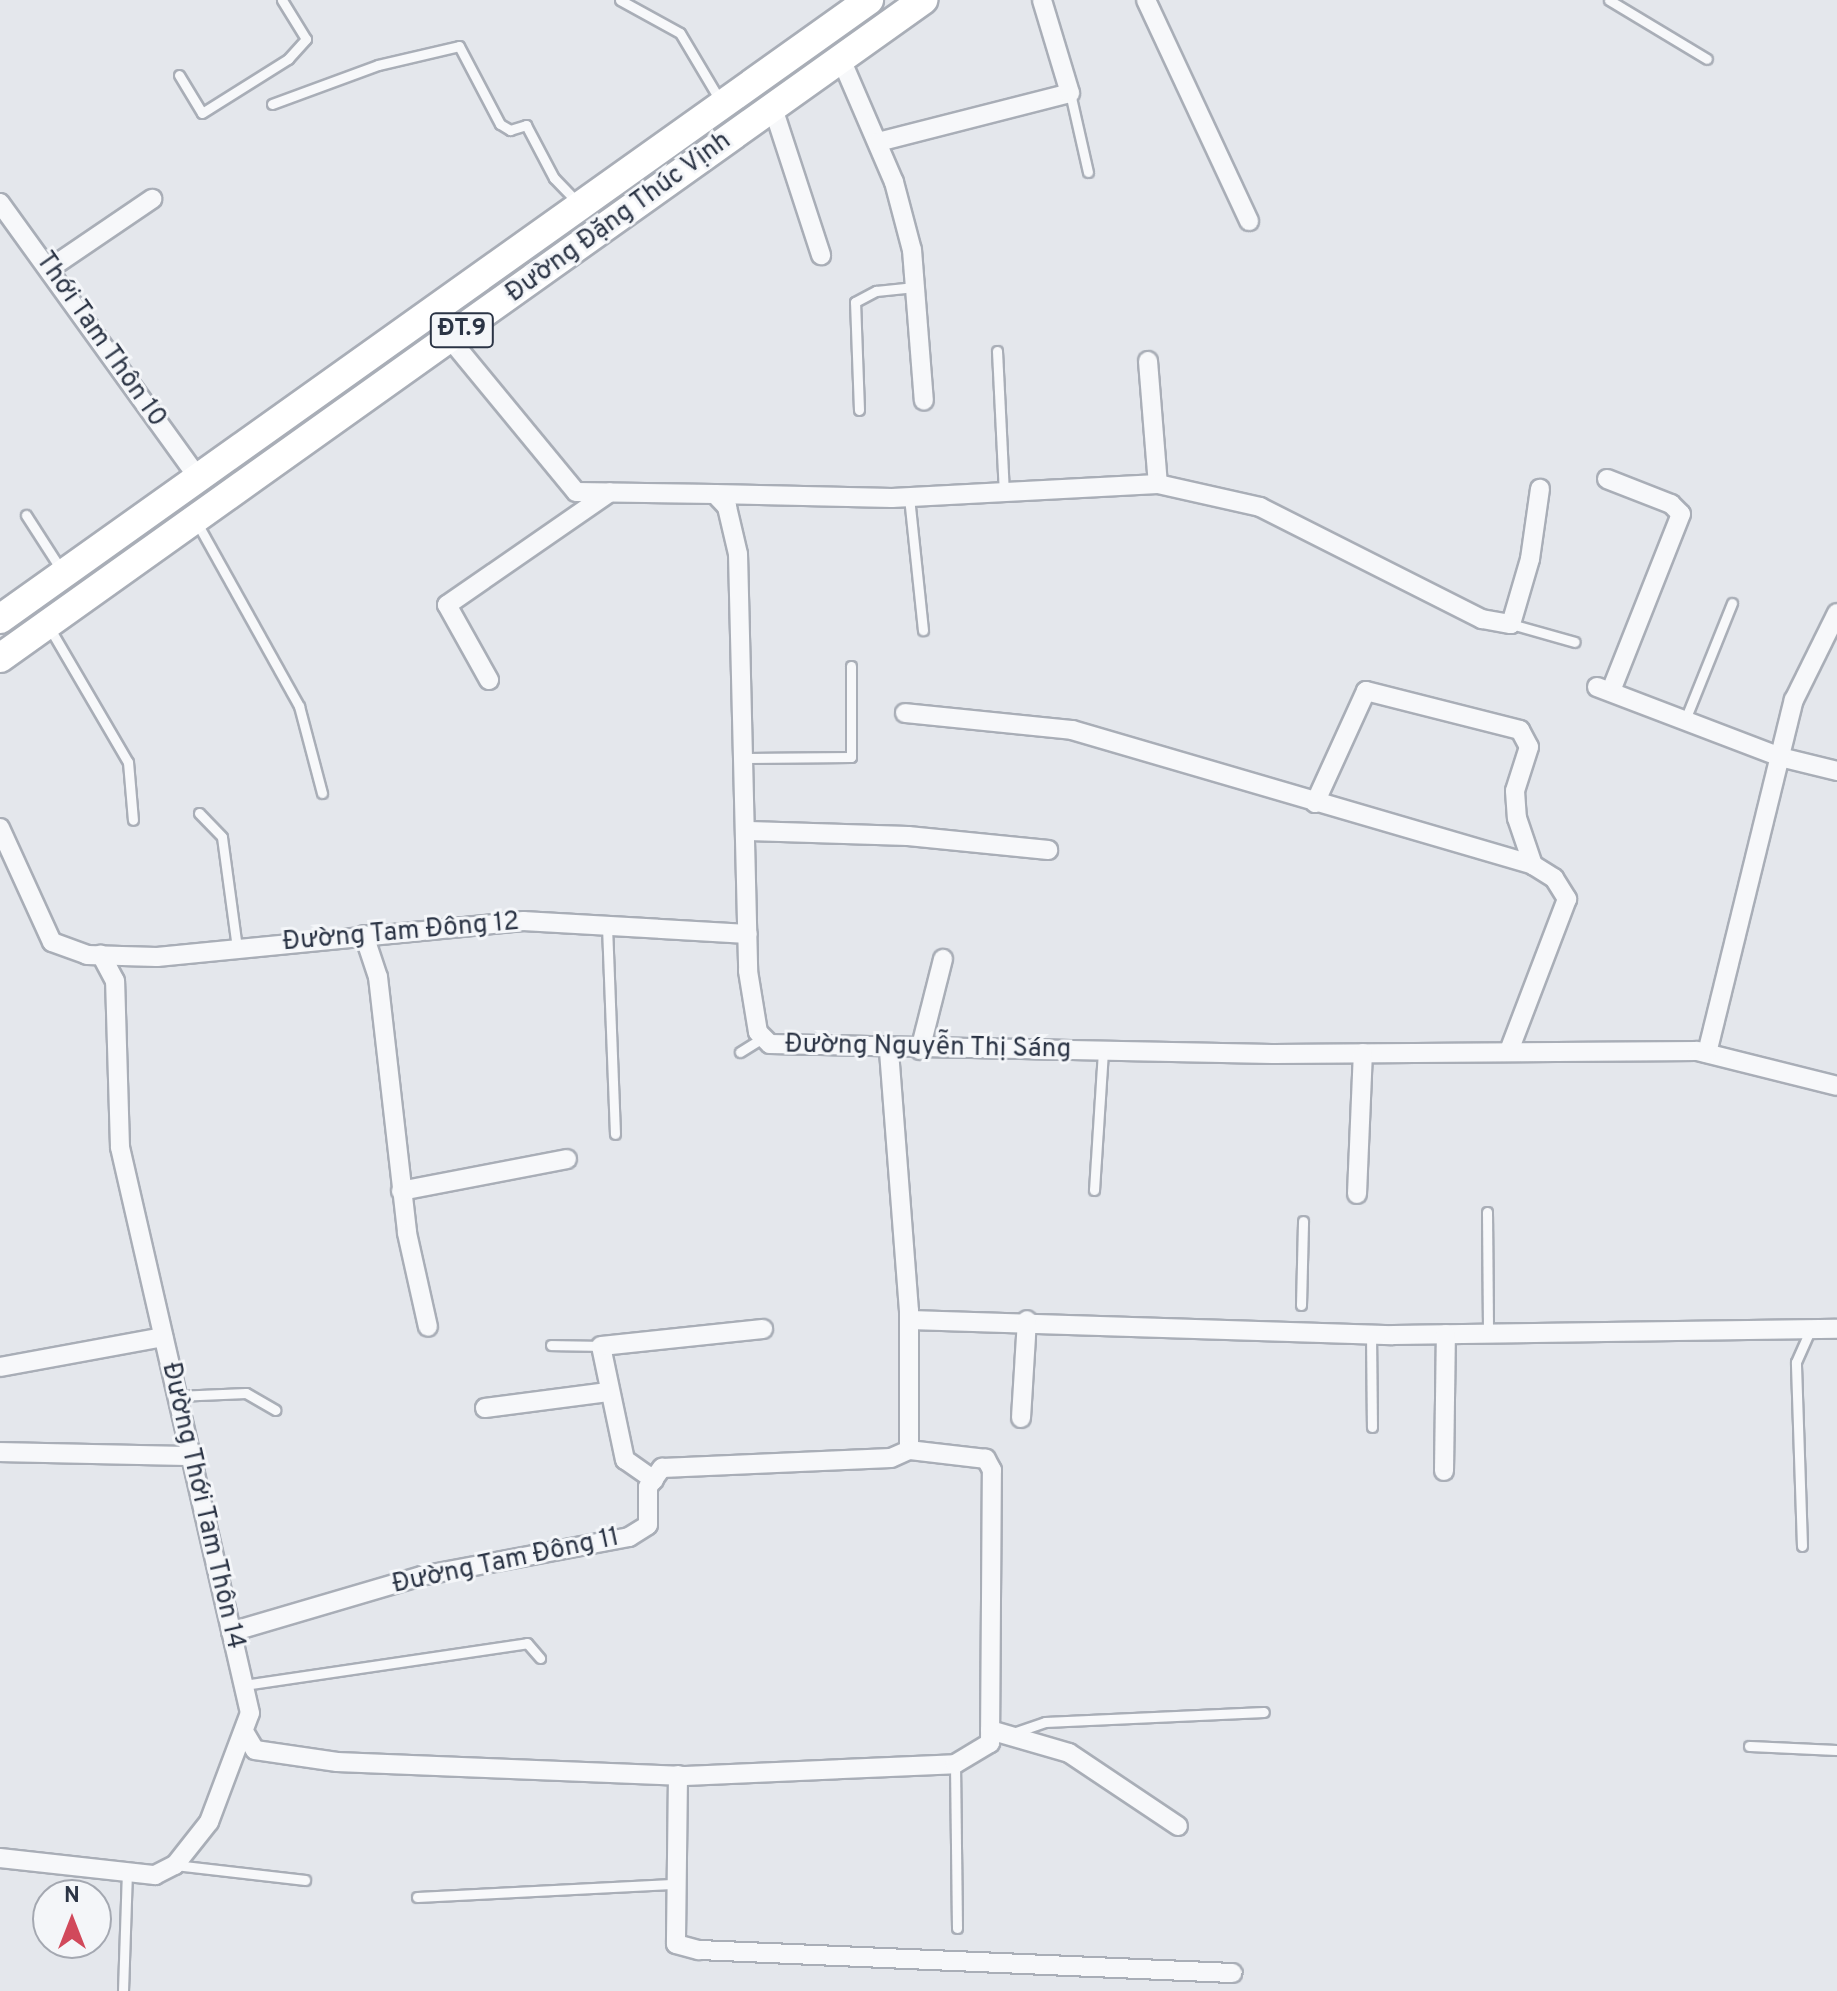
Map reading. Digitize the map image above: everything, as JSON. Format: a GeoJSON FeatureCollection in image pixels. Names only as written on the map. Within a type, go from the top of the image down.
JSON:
{"type":"FeatureCollection","features":[{"type":"Feature","properties":{"kind":"main road","name":"Đường Đặng Thúc Vịnh"},"geometry":{"type":"LineString","coordinates":[[0,619],[869,0]]}},
{"type":"Feature","properties":{"kind":"main road","name":"Đường Đặng Thúc Vịnh"},"geometry":{"type":"LineString","coordinates":[[0,658],[923,0]]}},
{"type":"Feature","properties":{"kind":"street"},"geometry":{"type":"LineString","coordinates":[[878,142],[1070,93],[1042,0]]}},
{"type":"Feature","properties":{"kind":"street"},"geometry":{"type":"LineString","coordinates":[[1146,0],[1249,221]]}},
{"type":"Feature","properties":{"kind":"street"},"geometry":{"type":"LineString","coordinates":[[841,59],[878,142],[912,250],[924,401]]}},
{"type":"Feature","properties":{"kind":"street"},"geometry":{"type":"LineString","coordinates":[[773,108],[821,255]]}},
{"type":"Feature","properties":{"kind":"street"},"geometry":{"type":"LineString","coordinates":[[49,269],[152,199]]}},
{"type":"Feature","properties":{"kind":"street","name":"Thới Tam Thôn 10"},"geometry":{"type":"LineString","coordinates":[[0,203],[198,478]]}},
{"type":"Feature","properties":{"kind":"street"},"geometry":{"type":"LineString","coordinates":[[450,339],[576,492],[909,497],[1158,484],[1260,507],[1482,619],[1511,624],[1530,559],[1540,489]]}},
{"type":"Feature","properties":{"kind":"street"},"geometry":{"type":"LineString","coordinates":[[1148,361],[1158,484]]}},
{"type":"Feature","properties":{"kind":"street"},"geometry":{"type":"LineString","coordinates":[[1607,479],[1671,504],[1681,514],[1604,689],[1780,757],[1837,771]]}},
{"type":"Feature","properties":{"kind":"street"},"geometry":{"type":"LineString","coordinates":[[489,680],[447,605],[610,492]]}},
{"type":"Feature","properties":{"kind":"street","name":"Đường Nguyễn Thị Sáng"},"geometry":{"type":"LineString","coordinates":[[715,494],[727,507],[738,554],[749,831],[748,971],[762,1038],[793,1048],[889,1050],[1707,1053],[1837,1086]]}},
{"type":"Feature","properties":{"kind":"street"},"geometry":{"type":"LineString","coordinates":[[1707,1053],[1794,700],[1837,613]]}},
{"type":"Feature","properties":{"kind":"street"},"geometry":{"type":"LineString","coordinates":[[1315,803],[1366,691],[1520,730],[1529,747],[1515,791],[1517,818],[1533,865]]}},
{"type":"Feature","properties":{"kind":"street"},"geometry":{"type":"LineString","coordinates":[[905,713],[1072,730],[1533,865],[1554,878],[1567,899],[1509,1051]]}},
{"type":"Feature","properties":{"kind":"street","name":"Đường Tam Đông 12"},"geometry":{"type":"LineString","coordinates":[[0,828],[52,942],[101,955],[237,948],[523,921],[748,934]]}},
{"type":"Feature","properties":{"kind":"street"},"geometry":{"type":"LineString","coordinates":[[749,831],[908,836],[1048,850]]}},
{"type":"Feature","properties":{"kind":"street"},"geometry":{"type":"LineString","coordinates":[[364,935],[378,977],[401,1191],[428,1327]]}},
{"type":"Feature","properties":{"kind":"street","name":"Đường Thới Tam Thôn 14"},"geometry":{"type":"LineString","coordinates":[[101,955],[115,981],[120,1147],[250,1713],[246,1735],[209,1822],[175,1865]]}},
{"type":"Feature","properties":{"kind":"street"},"geometry":{"type":"LineString","coordinates":[[920,1050],[943,959]]}},
{"type":"Feature","properties":{"kind":"street"},"geometry":{"type":"LineString","coordinates":[[889,1050],[910,1320],[909,1450]]}},
{"type":"Feature","properties":{"kind":"street"},"geometry":{"type":"LineString","coordinates":[[1357,1194],[1363,1053]]}},
{"type":"Feature","properties":{"kind":"street"},"geometry":{"type":"LineString","coordinates":[[401,1191],[567,1159]]}},
{"type":"Feature","properties":{"kind":"street"},"geometry":{"type":"LineString","coordinates":[[910,1320],[1027,1320],[1371,1334],[1837,1329]]}},
{"type":"Feature","properties":{"kind":"street"},"geometry":{"type":"LineString","coordinates":[[1021,1418],[1027,1320]]}},
{"type":"Feature","properties":{"kind":"street"},"geometry":{"type":"LineString","coordinates":[[246,1735],[255,1750],[337,1762],[678,1775],[955,1764],[990,1743],[998,1732],[992,1470],[986,1459],[909,1450],[891,1458],[662,1468],[654,1480],[625,1460],[608,1392],[601,1346],[763,1329]]}},
{"type":"Feature","properties":{"kind":"street"},"geometry":{"type":"LineString","coordinates":[[1444,1471],[1446,1334]]}},
{"type":"Feature","properties":{"kind":"street"},"geometry":{"type":"LineString","coordinates":[[0,1367],[163,1337]]}},
{"type":"Feature","properties":{"kind":"street"},"geometry":{"type":"LineString","coordinates":[[485,1408],[608,1392]]}},
{"type":"Feature","properties":{"kind":"street"},"geometry":{"type":"LineString","coordinates":[[0,1452],[189,1456]]}},
{"type":"Feature","properties":{"kind":"street","name":"Đường Tam Đông 11"},"geometry":{"type":"LineString","coordinates":[[231,1632],[421,1576],[629,1537],[648,1525],[654,1480]]}},
{"type":"Feature","properties":{"kind":"street"},"geometry":{"type":"LineString","coordinates":[[998,1732],[1093,1765],[1178,1826]]}},
{"type":"Feature","properties":{"kind":"street"},"geometry":{"type":"LineString","coordinates":[[678,1775],[676,1944],[699,1950],[1233,1973]]}},
{"type":"Feature","properties":{"kind":"street"},"geometry":{"type":"LineString","coordinates":[[0,1858],[155,1875],[175,1865]]}},
{"type":"Feature","properties":{"kind":"lane"},"geometry":{"type":"LineString","coordinates":[[179,75],[202,113],[288,59],[306,39],[282,0]]}},
{"type":"Feature","properties":{"kind":"lane"},"geometry":{"type":"LineString","coordinates":[[620,0],[680,33],[723,105]]}},
{"type":"Feature","properties":{"kind":"lane"},"geometry":{"type":"LineString","coordinates":[[1609,0],[1707,59]]}},
{"type":"Feature","properties":{"kind":"lane"},"geometry":{"type":"LineString","coordinates":[[272,104],[378,65],[459,46],[500,124],[510,130],[526,125],[554,178],[581,207]]}},
{"type":"Feature","properties":{"kind":"lane"},"geometry":{"type":"LineString","coordinates":[[1070,93],[1088,172]]}},
{"type":"Feature","properties":{"kind":"lane"},"geometry":{"type":"LineString","coordinates":[[859,410],[855,302],[876,291],[915,287]]}},
{"type":"Feature","properties":{"kind":"lane"},"geometry":{"type":"LineString","coordinates":[[997,351],[1004,493]]}},
{"type":"Feature","properties":{"kind":"lane"},"geometry":{"type":"LineString","coordinates":[[909,497],[923,630]]}},
{"type":"Feature","properties":{"kind":"lane"},"geometry":{"type":"LineString","coordinates":[[26,515],[63,574]]}},
{"type":"Feature","properties":{"kind":"lane"},"geometry":{"type":"LineString","coordinates":[[195,518],[299,706],[322,793]]}},
{"type":"Feature","properties":{"kind":"lane"},"geometry":{"type":"LineString","coordinates":[[1685,720],[1732,603]]}},
{"type":"Feature","properties":{"kind":"lane"},"geometry":{"type":"LineString","coordinates":[[48,624],[128,762],[133,820]]}},
{"type":"Feature","properties":{"kind":"lane"},"geometry":{"type":"LineString","coordinates":[[1511,624],[1575,642]]}},
{"type":"Feature","properties":{"kind":"lane"},"geometry":{"type":"LineString","coordinates":[[747,758],[851,757],[851,666]]}},
{"type":"Feature","properties":{"kind":"lane"},"geometry":{"type":"LineString","coordinates":[[199,813],[222,837],[237,948]]}},
{"type":"Feature","properties":{"kind":"lane"},"geometry":{"type":"LineString","coordinates":[[607,926],[615,1134]]}},
{"type":"Feature","properties":{"kind":"lane"},"geometry":{"type":"LineString","coordinates":[[740,1052],[762,1038]]}},
{"type":"Feature","properties":{"kind":"lane"},"geometry":{"type":"LineString","coordinates":[[1094,1190],[1103,1052]]}},
{"type":"Feature","properties":{"kind":"lane"},"geometry":{"type":"LineString","coordinates":[[1487,1212],[1488,1333]]}},
{"type":"Feature","properties":{"kind":"lane"},"geometry":{"type":"LineString","coordinates":[[1301,1305],[1303,1221]]}},
{"type":"Feature","properties":{"kind":"lane"},"geometry":{"type":"LineString","coordinates":[[1802,1546],[1796,1362],[1810,1330]]}},
{"type":"Feature","properties":{"kind":"lane"},"geometry":{"type":"LineString","coordinates":[[1371,1334],[1372,1427]]}},
{"type":"Feature","properties":{"kind":"lane"},"geometry":{"type":"LineString","coordinates":[[551,1345],[601,1346]]}},
{"type":"Feature","properties":{"kind":"lane"},"geometry":{"type":"LineString","coordinates":[[176,1396],[246,1393],[275,1410]]}},
{"type":"Feature","properties":{"kind":"lane"},"geometry":{"type":"LineString","coordinates":[[244,1685],[527,1643],[540,1658]]}},
{"type":"Feature","properties":{"kind":"lane"},"geometry":{"type":"LineString","coordinates":[[998,1732],[1045,1722],[1264,1712]]}},
{"type":"Feature","properties":{"kind":"lane"},"geometry":{"type":"LineString","coordinates":[[1749,1746],[1837,1750]]}},
{"type":"Feature","properties":{"kind":"lane"},"geometry":{"type":"LineString","coordinates":[[955,1764],[957,1928]]}},
{"type":"Feature","properties":{"kind":"lane"},"geometry":{"type":"LineString","coordinates":[[175,1865],[305,1880]]}},
{"type":"Feature","properties":{"kind":"lane"},"geometry":{"type":"LineString","coordinates":[[123,1991],[127,1873]]}},
{"type":"Feature","properties":{"kind":"lane"},"geometry":{"type":"LineString","coordinates":[[417,1897],[677,1884]]}}]}
